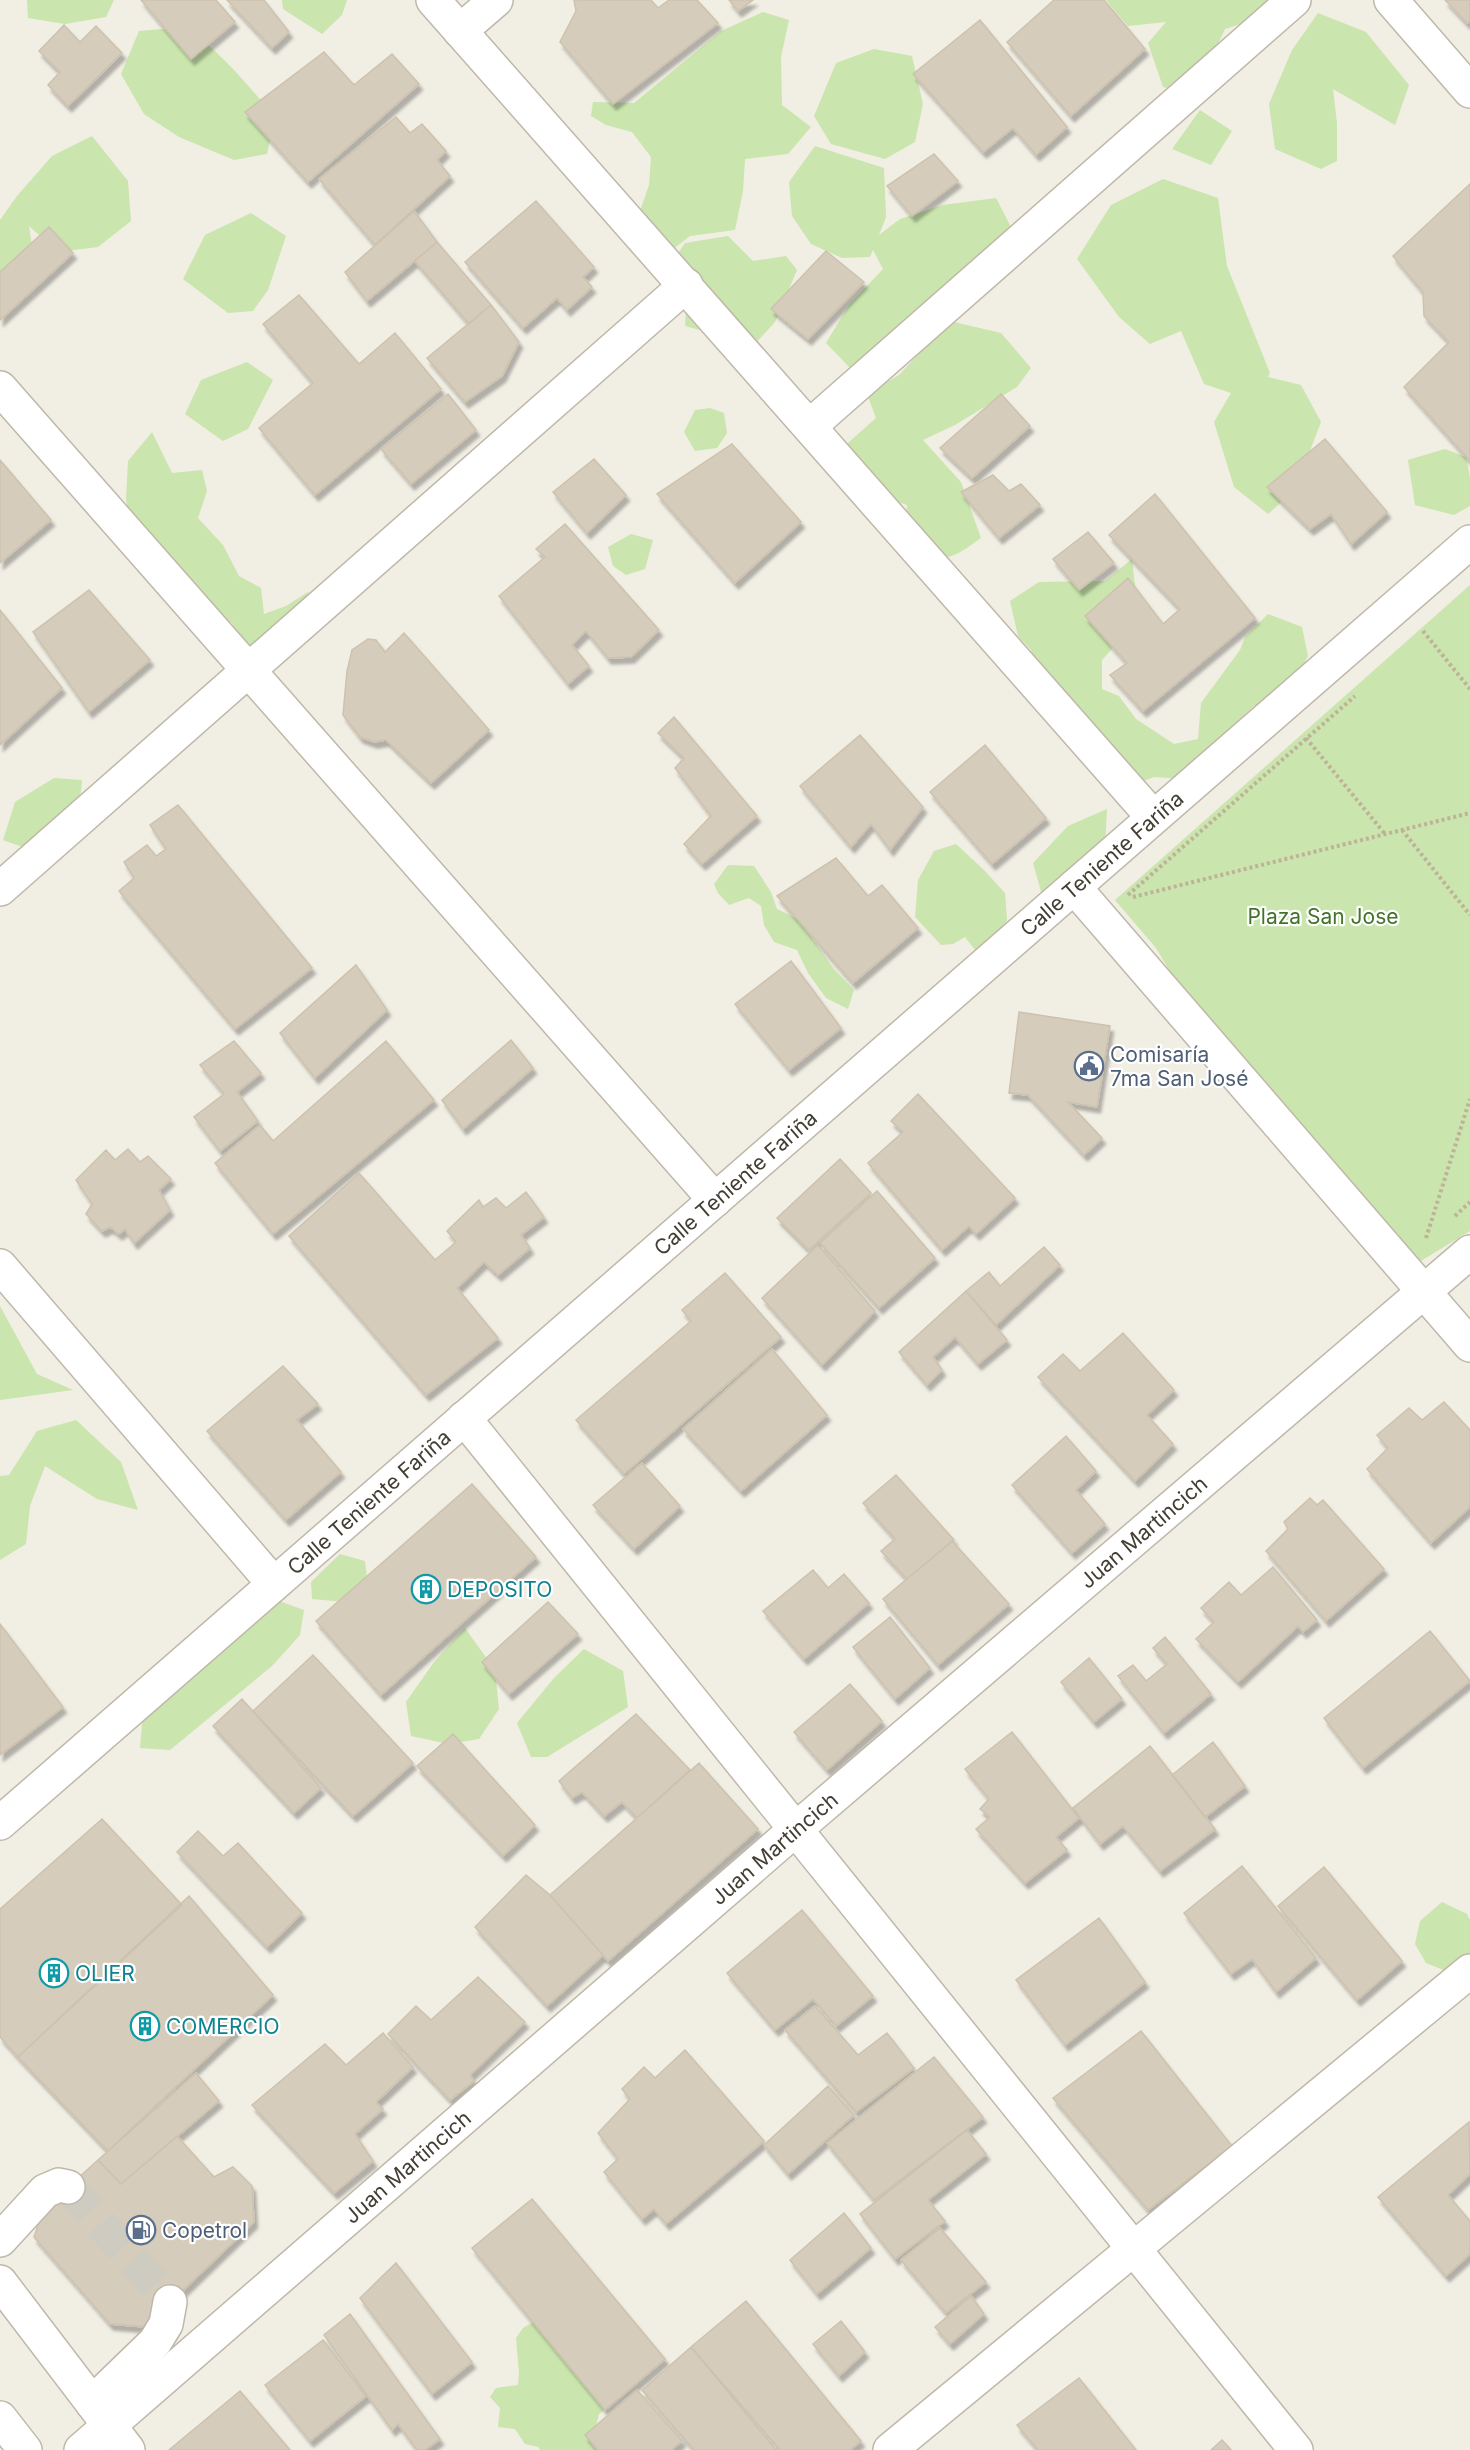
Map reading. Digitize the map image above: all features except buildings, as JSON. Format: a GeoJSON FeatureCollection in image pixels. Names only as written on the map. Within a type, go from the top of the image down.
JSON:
{"type":"FeatureCollection","features":[{"type":"Feature","properties":{"kind":"street"},"geometry":{"type":"LineString","coordinates":[[433,0],[1153,817]]}},
{"type":"Feature","properties":{"kind":"street"},"geometry":{"type":"LineString","coordinates":[[460,31],[496,0]]}},
{"type":"Feature","properties":{"kind":"street"},"geometry":{"type":"LineString","coordinates":[[810,426],[1294,0]]}},
{"type":"Feature","properties":{"kind":"street"},"geometry":{"type":"LineString","coordinates":[[1390,0],[1470,91]]}},
{"type":"Feature","properties":{"kind":"street"},"geometry":{"type":"LineString","coordinates":[[0,889],[686,285]]}},
{"type":"Feature","properties":{"kind":"street"},"geometry":{"type":"LineString","coordinates":[[0,388],[715,1200]]}},
{"type":"Feature","properties":{"kind":"street","name":"Calle Teniente Fariña"},"geometry":{"type":"LineString","coordinates":[[0,1823],[1470,542]]}},
{"type":"Feature","properties":{"kind":"street"},"geometry":{"type":"LineString","coordinates":[[1074,887],[1470,1345]]}},
{"type":"Feature","properties":{"kind":"street","name":"Juan Martincich"},"geometry":{"type":"LineString","coordinates":[[81,2450],[796,1829],[1470,1252]]}},
{"type":"Feature","properties":{"kind":"street"},"geometry":{"type":"LineString","coordinates":[[0,1266],[274,1584]]}},
{"type":"Feature","properties":{"kind":"street"},"geometry":{"type":"LineString","coordinates":[[464,1418],[1296,2450]]}},
{"type":"Feature","properties":{"kind":"street"},"geometry":{"type":"LineString","coordinates":[[890,2450],[1470,1971]]}},
{"type":"Feature","properties":{"kind":"street"},"geometry":{"type":"LineString","coordinates":[[0,2240],[45,2191],[59,2185],[68,2187]]}},
{"type":"Feature","properties":{"kind":"street"},"geometry":{"type":"LineString","coordinates":[[0,2282],[109,2426],[166,2324],[170,2302]]}},
{"type":"Feature","properties":{"kind":"street"},"geometry":{"type":"LineString","coordinates":[[0,2418],[25,2450]]}},
{"type":"Feature","properties":{"kind":"path"},"geometry":{"type":"LineString","coordinates":[[1400,602],[1470,689]]}},
{"type":"Feature","properties":{"kind":"path"},"geometry":{"type":"LineString","coordinates":[[1417,642],[1434,626]]}},
{"type":"Feature","properties":{"kind":"path"},"geometry":{"type":"LineString","coordinates":[[1357,694],[1122,900],[1470,813]]}},
{"type":"Feature","properties":{"kind":"path"},"geometry":{"type":"LineString","coordinates":[[1282,705],[1306,739],[1385,834]]}},
{"type":"Feature","properties":{"kind":"path"},"geometry":{"type":"LineString","coordinates":[[1402,830],[1470,915]]}},
{"type":"Feature","properties":{"kind":"path"},"geometry":{"type":"LineString","coordinates":[[1424,1292],[1425,1242],[1470,1099]]}},
{"type":"Feature","properties":{"kind":"green space"},"geometry":{"type":"Polygon","coordinates":[[[27,0],[114,0],[106,17],[65,24],[28,18],[27,0]]]}},
{"type":"Feature","properties":{"kind":"green space"},"geometry":{"type":"Polygon","coordinates":[[[282,0],[347,0],[342,15],[322,34],[283,9],[282,0]]]}},
{"type":"Feature","properties":{"kind":"green space"},"geometry":{"type":"Polygon","coordinates":[[[1106,0],[1279,0],[1253,20],[1225,29],[1214,52],[1176,90],[1163,87],[1148,43],[1166,22],[1128,26],[1106,0]]]}},
{"type":"Feature","properties":{"kind":"green space"},"geometry":{"type":"Polygon","coordinates":[[[763,12],[789,20],[781,57],[782,105],[811,127],[788,154],[745,159],[743,191],[735,230],[690,236],[672,250],[639,214],[649,185],[651,157],[632,132],[606,125],[591,116],[593,102],[634,103],[721,31],[763,12]]]}},
{"type":"Feature","properties":{"kind":"green space"},"geometry":{"type":"Polygon","coordinates":[[[1318,13],[1366,32],[1409,85],[1395,125],[1333,89],[1337,123],[1337,161],[1321,169],[1275,149],[1269,104],[1292,50],[1318,13]]]}},
{"type":"Feature","properties":{"kind":"green space"},"geometry":{"type":"Polygon","coordinates":[[[186,27],[234,70],[275,118],[267,154],[234,160],[179,137],[144,114],[121,74],[139,31],[186,27]]]}},
{"type":"Feature","properties":{"kind":"green space"},"geometry":{"type":"Polygon","coordinates":[[[874,49],[912,56],[923,104],[915,142],[885,159],[831,144],[814,116],[836,63],[874,49]]]}},
{"type":"Feature","properties":{"kind":"green space"},"geometry":{"type":"Polygon","coordinates":[[[1200,110],[1232,131],[1211,165],[1172,149],[1200,110]]]}},
{"type":"Feature","properties":{"kind":"green space"},"geometry":{"type":"Polygon","coordinates":[[[92,136],[128,181],[131,221],[98,247],[58,252],[29,226],[35,267],[0,296],[0,220],[17,196],[52,156],[92,136]]]}},
{"type":"Feature","properties":{"kind":"green space"},"geometry":{"type":"Polygon","coordinates":[[[815,146],[884,168],[886,217],[879,235],[900,219],[943,205],[996,198],[1012,229],[853,371],[826,343],[849,305],[883,269],[873,250],[870,257],[842,258],[811,244],[792,216],[789,182],[815,146]]]}},
{"type":"Feature","properties":{"kind":"green space"},"geometry":{"type":"Polygon","coordinates":[[[1163,179],[1218,198],[1227,266],[1270,373],[1268,377],[1301,385],[1321,422],[1295,490],[1268,514],[1234,487],[1214,422],[1231,393],[1204,384],[1181,331],[1150,344],[1119,317],[1077,259],[1111,205],[1163,179]]]}},
{"type":"Feature","properties":{"kind":"green space"},"geometry":{"type":"Polygon","coordinates":[[[251,213],[286,236],[268,290],[253,311],[228,313],[183,279],[205,235],[251,213]]]}},
{"type":"Feature","properties":{"kind":"green space"},"geometry":{"type":"Polygon","coordinates":[[[728,236],[753,261],[786,256],[797,270],[775,322],[754,345],[685,326],[687,293],[673,261],[685,243],[728,236]]]}},
{"type":"Feature","properties":{"kind":"green space"},"geometry":{"type":"Polygon","coordinates":[[[954,322],[1001,333],[1031,368],[1017,387],[955,425],[923,440],[961,482],[981,538],[958,553],[943,557],[905,537],[907,505],[863,490],[840,450],[876,418],[867,394],[899,375],[926,346],[954,322]]]}},
{"type":"Feature","properties":{"kind":"green space"},"geometry":{"type":"Polygon","coordinates":[[[247,362],[273,380],[248,429],[223,441],[185,414],[201,380],[247,362]]]}},
{"type":"Feature","properties":{"kind":"green space"},"geometry":{"type":"Polygon","coordinates":[[[710,408],[724,413],[727,433],[717,448],[695,451],[684,432],[695,410],[710,408]]]}},
{"type":"Feature","properties":{"kind":"green space"},"geometry":{"type":"Polygon","coordinates":[[[152,432],[172,473],[202,470],[207,491],[198,518],[223,545],[239,576],[261,588],[264,614],[286,606],[308,592],[319,620],[245,649],[232,623],[215,615],[131,545],[126,498],[128,461],[152,432]]]}},
{"type":"Feature","properties":{"kind":"green space"},"geometry":{"type":"Polygon","coordinates":[[[1445,449],[1466,457],[1470,477],[1470,506],[1454,515],[1415,505],[1408,460],[1445,449]]]}},
{"type":"Feature","properties":{"kind":"green space"},"geometry":{"type":"Polygon","coordinates":[[[631,534],[653,540],[645,569],[626,575],[613,566],[608,547],[631,534]]]}},
{"type":"Feature","properties":{"kind":"green space"},"geometry":{"type":"Polygon","coordinates":[[[1132,559],[1135,586],[1097,616],[1121,639],[1102,660],[1102,689],[1119,696],[1136,719],[1174,744],[1198,739],[1201,703],[1240,650],[1245,637],[1268,614],[1302,627],[1308,656],[1289,692],[1254,706],[1219,738],[1210,758],[1184,779],[1154,777],[1125,788],[1038,682],[1031,650],[1018,636],[1010,601],[1039,582],[1105,581],[1132,559]]]}},
{"type":"Feature","properties":{"kind":"green space","name":"Plaza San Jose"},"geometry":{"type":"Polygon","coordinates":[[[1470,585],[1470,1231],[1416,1264],[1186,998],[1156,948],[1115,900],[1470,585]]]}},
{"type":"Feature","properties":{"kind":"green space"},"geometry":{"type":"Polygon","coordinates":[[[54,778],[82,780],[77,830],[56,859],[3,840],[15,802],[54,778]]]}},
{"type":"Feature","properties":{"kind":"green space"},"geometry":{"type":"Polygon","coordinates":[[[1107,809],[1105,847],[1097,889],[1071,909],[1042,895],[1033,863],[1068,826],[1107,809]]]}},
{"type":"Feature","properties":{"kind":"green space"},"geometry":{"type":"Polygon","coordinates":[[[956,844],[1005,893],[1007,920],[996,949],[975,950],[965,937],[953,944],[941,945],[915,917],[918,880],[934,851],[956,844]]]}},
{"type":"Feature","properties":{"kind":"green space"},"geometry":{"type":"Polygon","coordinates":[[[728,865],[754,866],[771,892],[777,909],[798,919],[834,969],[854,990],[848,1009],[826,998],[808,973],[797,950],[774,942],[764,925],[761,906],[749,898],[729,905],[718,893],[714,884],[728,865]]]}},
{"type":"Feature","properties":{"kind":"green space"},"geometry":{"type":"Polygon","coordinates":[[[0,1306],[37,1374],[73,1390],[0,1400],[0,1306]]]}},
{"type":"Feature","properties":{"kind":"green space"},"geometry":{"type":"Polygon","coordinates":[[[76,1420],[121,1462],[138,1510],[97,1499],[45,1466],[30,1506],[26,1544],[0,1560],[0,1476],[9,1475],[37,1431],[76,1420]]]}},
{"type":"Feature","properties":{"kind":"green space"},"geometry":{"type":"Polygon","coordinates":[[[340,1554],[365,1561],[368,1585],[346,1602],[312,1599],[311,1582],[340,1554]]]}},
{"type":"Feature","properties":{"kind":"green space"},"geometry":{"type":"Polygon","coordinates":[[[279,1601],[304,1610],[300,1635],[272,1666],[170,1750],[140,1748],[143,1711],[210,1662],[279,1601]]]}},
{"type":"Feature","properties":{"kind":"green space"},"geometry":{"type":"Polygon","coordinates":[[[465,1628],[495,1670],[499,1709],[479,1739],[448,1744],[411,1736],[406,1702],[434,1662],[465,1628]]]}},
{"type":"Feature","properties":{"kind":"green space"},"geometry":{"type":"Polygon","coordinates":[[[584,1649],[623,1671],[628,1707],[547,1757],[531,1757],[517,1723],[554,1678],[584,1649]]]}},
{"type":"Feature","properties":{"kind":"green space"},"geometry":{"type":"Polygon","coordinates":[[[1442,1902],[1467,1914],[1470,1920],[1470,1958],[1451,1973],[1426,1963],[1415,1944],[1420,1921],[1442,1902]]]}},
{"type":"Feature","properties":{"kind":"green space"},"geometry":{"type":"Polygon","coordinates":[[[542,2317],[597,2375],[617,2401],[599,2414],[594,2434],[605,2450],[540,2450],[538,2447],[525,2444],[515,2429],[498,2427],[500,2408],[490,2397],[496,2388],[518,2385],[516,2338],[523,2328],[542,2317]]]}},
{"type":"Feature","properties":{"kind":"tunnel"},"geometry":{"type":"LineString","coordinates":[[68,2187],[170,2302]]}},
{"type":"Feature","properties":{"kind":"place","name":"Comisaría 7ma San José"},"geometry":{"type":"Point","coordinates":[1089,1066]}},
{"type":"Feature","properties":{"kind":"place","name":"DEPOSITO"},"geometry":{"type":"Point","coordinates":[426,1589]}},
{"type":"Feature","properties":{"kind":"place","name":"OLIER"},"geometry":{"type":"Point","coordinates":[54,1973]}},
{"type":"Feature","properties":{"kind":"place","name":"COMERCIO"},"geometry":{"type":"Point","coordinates":[145,2026]}},
{"type":"Feature","properties":{"kind":"place","name":"Copetrol"},"geometry":{"type":"Point","coordinates":[141,2230]}}]}
